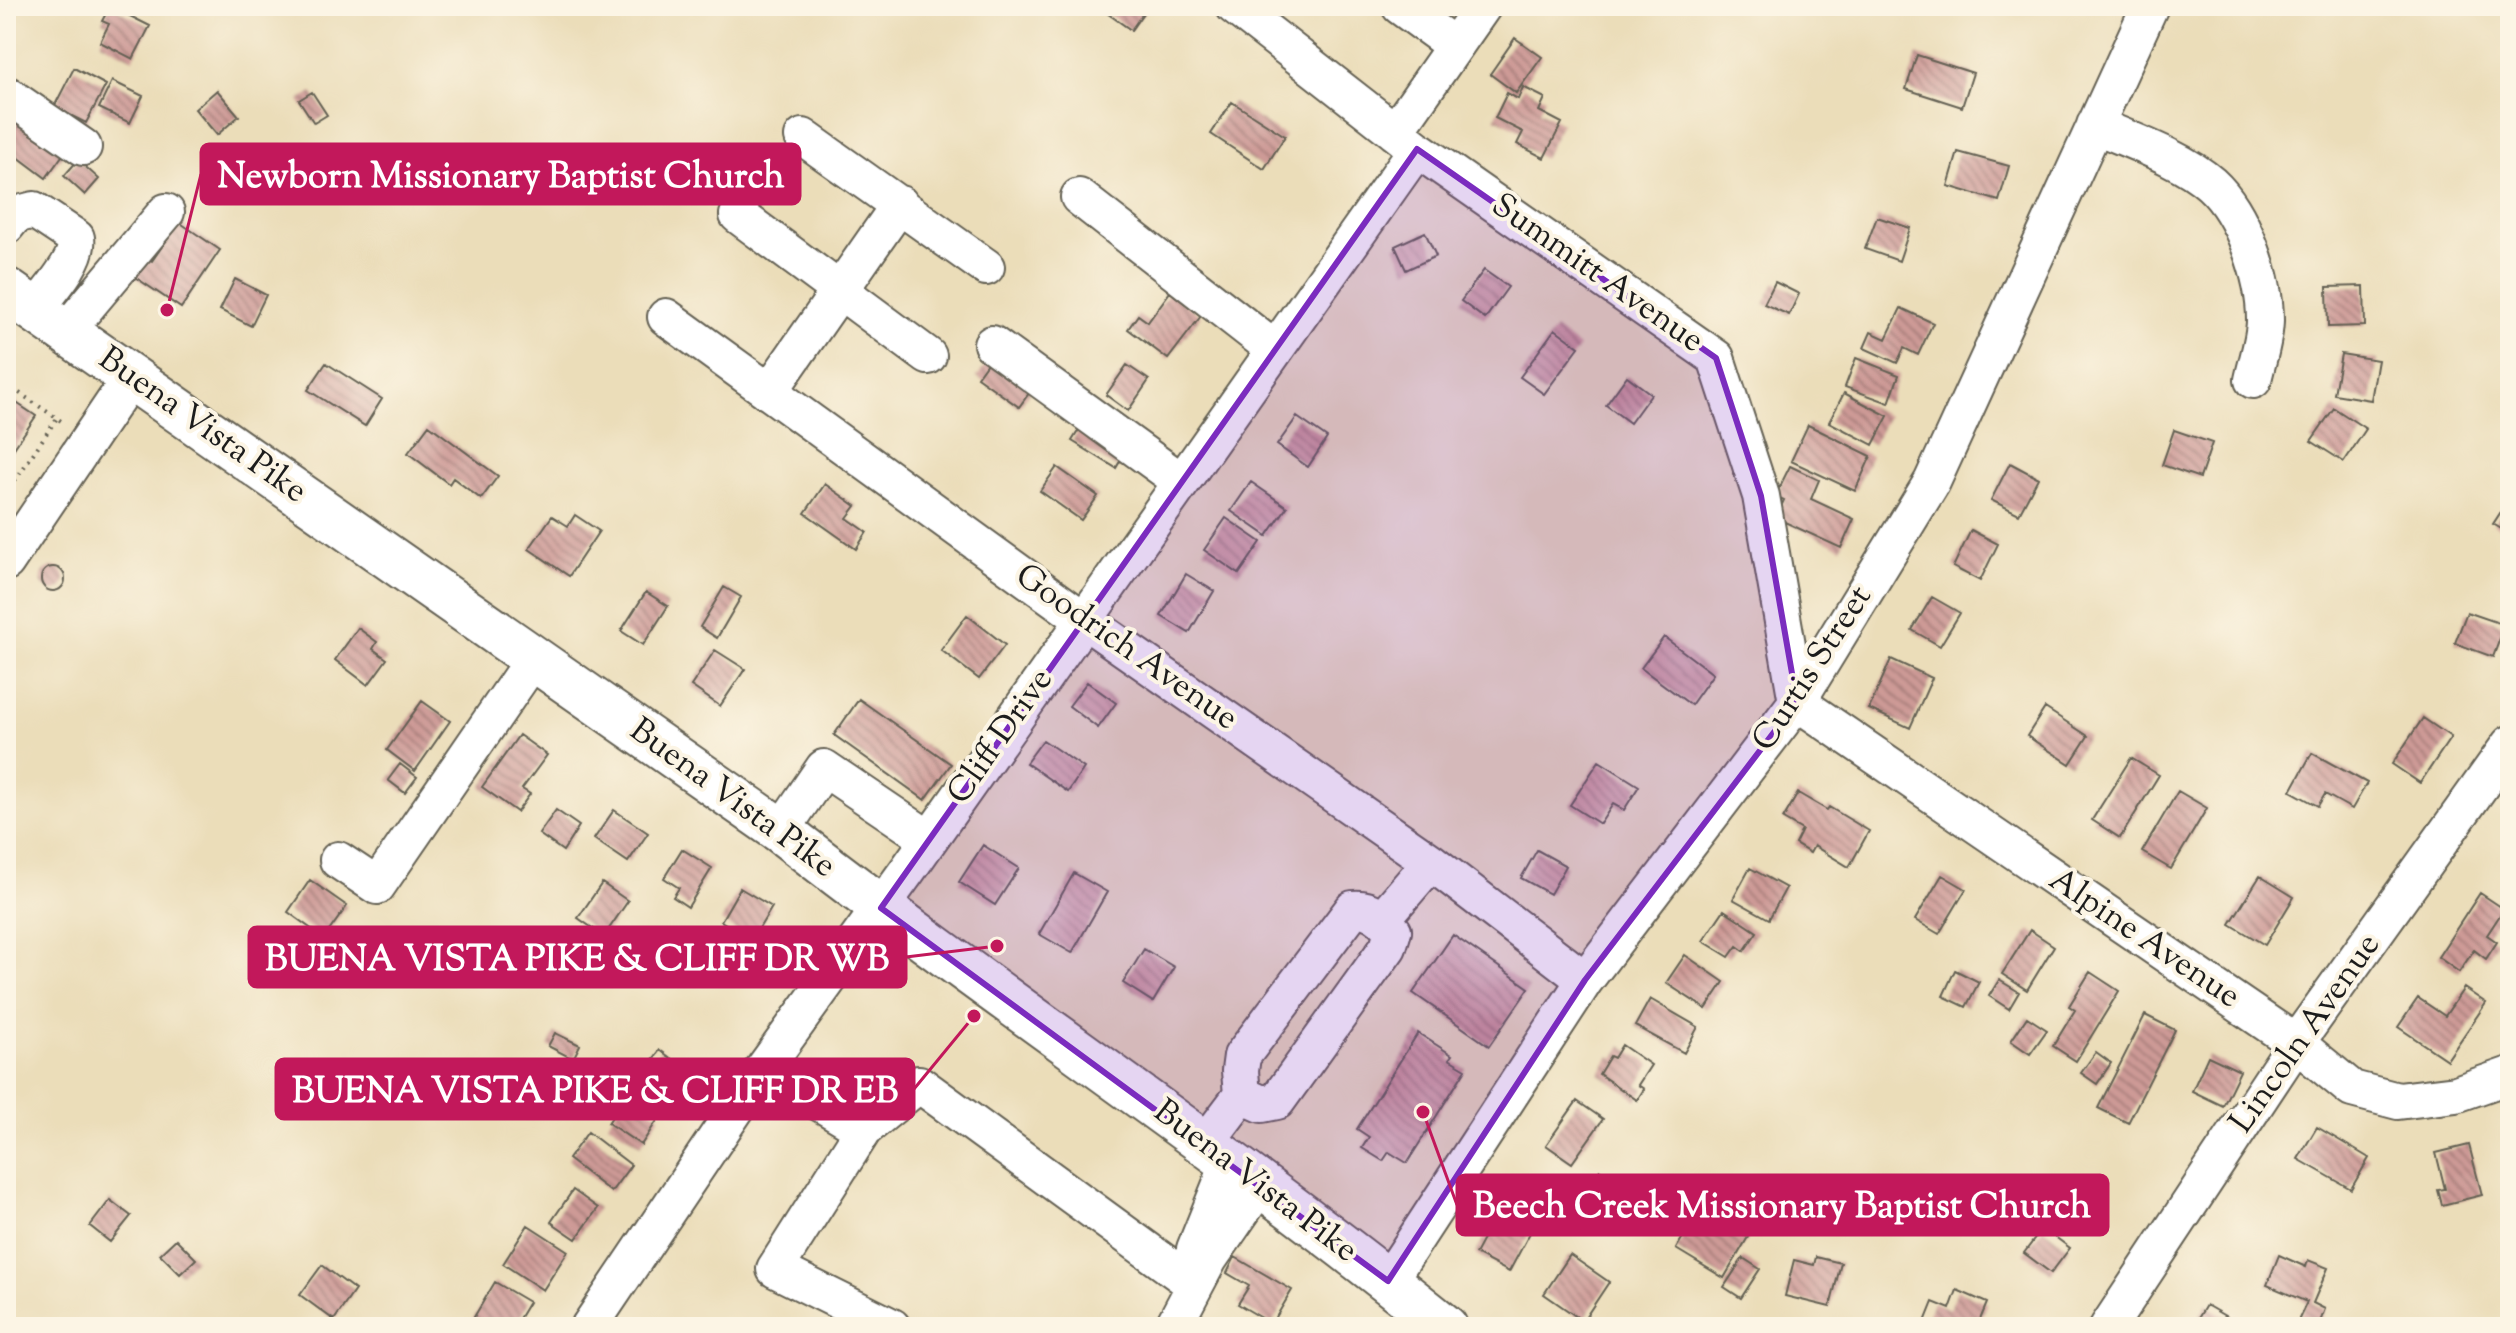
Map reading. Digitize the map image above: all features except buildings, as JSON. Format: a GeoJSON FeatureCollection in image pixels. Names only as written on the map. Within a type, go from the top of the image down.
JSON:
{"type":"FeatureCollection","features":[{"type":"Feature","properties":{"kind":"main road","name":"Buena Vista Pike"},"geometry":{"type":"LineString","coordinates":[[26,308],[131,377],[781,831],[1388,1281],[1445,1327]]}},
{"type":"Feature","properties":{"kind":"street","name":"Summitt Avenue"},"geometry":{"type":"LineString","coordinates":[[1234,6],[1406,141],[1716,358],[1761,496],[1797,702]]}},
{"type":"Feature","properties":{"kind":"street"},"geometry":{"type":"LineString","coordinates":[[1400,6],[1455,46]]}},
{"type":"Feature","properties":{"kind":"street","name":"Cliff Drive"},"geometry":{"type":"LineString","coordinates":[[589,1327],[764,1069],[881,908],[1274,349],[1406,141],[1455,46],[1483,6]]}},
{"type":"Feature","properties":{"kind":"street","name":"Curtis Street"},"geometry":{"type":"LineString","coordinates":[[1388,1281],[1585,980],[1797,702],[1932,482],[2150,6]]}},
{"type":"Feature","properties":{"kind":"street"},"geometry":{"type":"LineString","coordinates":[[6,94],[83,147]]}},
{"type":"Feature","properties":{"kind":"street"},"geometry":{"type":"LineString","coordinates":[[2095,125],[2171,158],[2212,185],[2243,227],[2259,273],[2265,321],[2253,380]]}},
{"type":"Feature","properties":{"kind":"street"},"geometry":{"type":"LineString","coordinates":[[803,137],[986,267]]}},
{"type":"Feature","properties":{"kind":"street"},"geometry":{"type":"LineString","coordinates":[[1079,197],[1274,349]]}},
{"type":"Feature","properties":{"kind":"street"},"geometry":{"type":"LineString","coordinates":[[769,392],[900,204]]}},
{"type":"Feature","properties":{"kind":"street"},"geometry":{"type":"LineString","coordinates":[[6,226],[15,215],[34,210],[76,238],[78,248],[73,258],[26,308]]}},
{"type":"Feature","properties":{"kind":"street"},"geometry":{"type":"LineString","coordinates":[[26,308],[166,212]]}},
{"type":"Feature","properties":{"kind":"street"},"geometry":{"type":"LineString","coordinates":[[738,215],[928,356]]}},
{"type":"Feature","properties":{"kind":"street","name":"Goodrich Avenue"},"geometry":{"type":"LineString","coordinates":[[666,317],[1084,620],[1431,862],[1585,980]]}},
{"type":"Feature","properties":{"kind":"street"},"geometry":{"type":"LineString","coordinates":[[992,344],[1182,482]]}},
{"type":"Feature","properties":{"kind":"street"},"geometry":{"type":"LineString","coordinates":[[6,562],[131,377]]}},
{"type":"Feature","properties":{"kind":"street"},"geometry":{"type":"LineString","coordinates":[[338,860],[377,886],[534,658]]}},
{"type":"Feature","properties":{"kind":"street","name":"Alpine Avenue"},"geometry":{"type":"LineString","coordinates":[[1797,702],[2296,1043],[2352,1089],[2398,1101],[2456,1094],[2510,1075]]}},
{"type":"Feature","properties":{"kind":"street","name":"Lincoln Avenue"},"geometry":{"type":"LineString","coordinates":[[2108,1327],[2296,1043],[2510,744]]}},
{"type":"Feature","properties":{"kind":"street"},"geometry":{"type":"LineString","coordinates":[[781,831],[824,768],[929,839]]}},
{"type":"Feature","properties":{"kind":"street"},"geometry":{"type":"LineString","coordinates":[[1382,919],[1431,862]]}},
{"type":"Feature","properties":{"kind":"street"},"geometry":{"type":"LineString","coordinates":[[1173,1327],[1198,1281],[1195,1249],[1231,1164],[1242,1095],[1242,1056],[1353,909],[1364,908],[1382,919],[1393,931],[1388,947],[1277,1101],[1262,1104],[1242,1095]]}},
{"type":"Feature","properties":{"kind":"street"},"geometry":{"type":"LineString","coordinates":[[764,1069],[864,1129]]}},
{"type":"Feature","properties":{"kind":"street"},"geometry":{"type":"LineString","coordinates":[[892,1327],[775,1269],[864,1129],[919,1084],[1198,1281]]}},
{"type":"Feature","properties":{"kind":"path"},"geometry":{"type":"LineString","coordinates":[[6,384],[89,440]]}},
{"type":"Feature","properties":{"kind":"path"},"geometry":{"type":"LineString","coordinates":[[6,494],[57,418]]}},
{"type":"Feature","properties":{"kind":"highlighted area"},"geometry":{"type":"Polygon","coordinates":[[[1417,149],[1716,358],[1761,496],[1797,702],[1585,980],[1388,1281],[881,908],[1417,149]]]}},
{"type":"Feature","properties":{"kind":"place","name":"Newborn Missionary Baptist Church"},"geometry":{"type":"Point","coordinates":[167,310]}},
{"type":"Feature","properties":{"kind":"place","name":"BUENA VISTA PIKE & CLIFF DR WB"},"geometry":{"type":"Point","coordinates":[997,946]}},
{"type":"Feature","properties":{"kind":"place","name":"BUENA VISTA PIKE & CLIFF DR EB"},"geometry":{"type":"Point","coordinates":[974,1016]}},
{"type":"Feature","properties":{"kind":"place","name":"Beech Creek Missionary Baptist Church"},"geometry":{"type":"Point","coordinates":[1423,1112]}}]}
